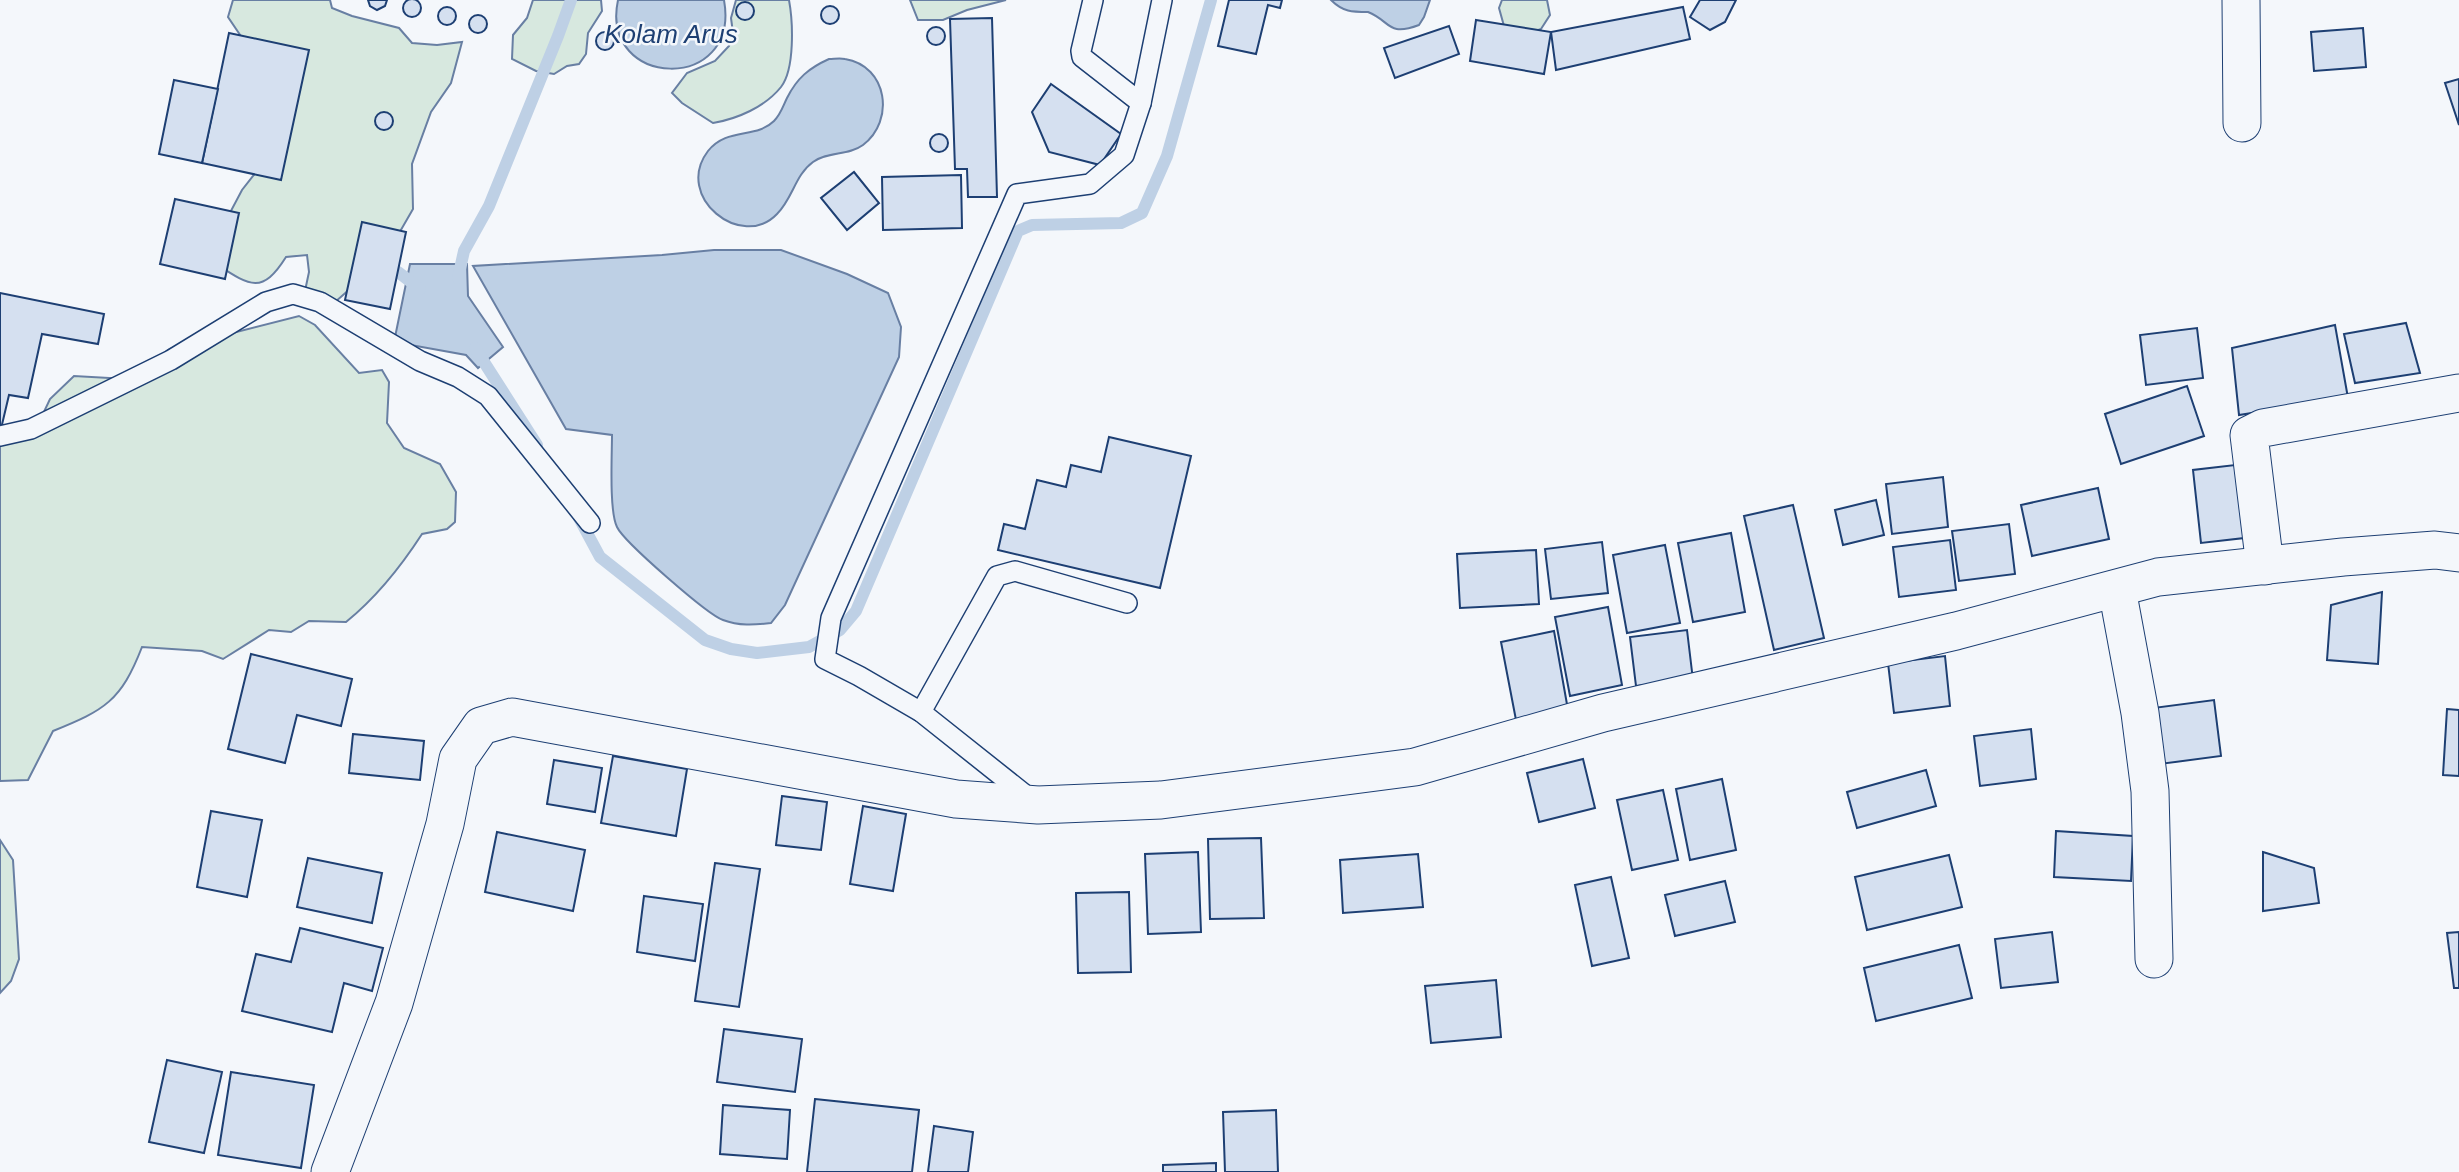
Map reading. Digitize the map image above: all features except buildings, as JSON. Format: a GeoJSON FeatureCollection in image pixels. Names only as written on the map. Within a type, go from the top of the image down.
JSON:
{"type":"FeatureCollection","features":[{"type":"Feature","properties":{"kind":"street"},"geometry":{"type":"LineString","coordinates":[[2241,0],[2242,123]]}},
{"type":"Feature","properties":{"kind":"street"},"geometry":{"type":"LineString","coordinates":[[2265,566],[2249,435],[2263,428],[2459,393]]}},
{"type":"Feature","properties":{"kind":"street"},"geometry":{"type":"LineString","coordinates":[[330,1172],[394,1003],[445,824],[458,758],[481,726],[512,717],[956,799],[1038,805],[1161,800],[1415,767],[1603,713],[1956,631],[2158,577],[2435,550],[2459,553]]}},
{"type":"Feature","properties":{"kind":"street"},"geometry":{"type":"LineString","coordinates":[[2117,589],[2140,713],[2150,791],[2154,958]]}},
{"type":"Feature","properties":{"kind":"lane"},"geometry":{"type":"LineString","coordinates":[[1093,0],[1081,51],[1082,57],[1141,103]]}},
{"type":"Feature","properties":{"kind":"lane"},"geometry":{"type":"LineString","coordinates":[[1038,805],[922,712],[825,659],[831,618],[1017,194],[1090,184],[1124,155],[1141,103],[1162,0]]}},
{"type":"Feature","properties":{"kind":"lane"},"geometry":{"type":"LineString","coordinates":[[0,436],[31,429],[171,360],[266,302],[293,294],[320,302],[488,396],[590,523]]}},
{"type":"Feature","properties":{"kind":"lane"},"geometry":{"type":"LineString","coordinates":[[922,712],[997,576],[1015,571],[1127,603]]}},
{"type":"Feature","properties":{"kind":"shaded area"},"geometry":{"type":"Polygon","coordinates":[[[233,0],[330,0],[332,8],[399,28],[412,43],[437,45],[462,42],[451,83],[431,112],[412,164],[413,209],[394,242],[367,274],[326,310],[305,291],[309,272],[307,255],[286,257],[270,277],[255,283],[238,278],[216,264],[224,224],[242,190],[264,162],[251,51],[228,17],[233,0]]]}},
{"type":"Feature","properties":{"kind":"shaded area"},"geometry":{"type":"Polygon","coordinates":[[[533,0],[601,0],[602,11],[588,33],[586,54],[579,64],[567,66],[554,74],[536,71],[512,59],[513,35],[527,18],[533,0]]]}},
{"type":"Feature","properties":{"kind":"shaded area"},"geometry":{"type":"Polygon","coordinates":[[[736,0],[789,0],[792,32],[789,69],[781,87],[759,106],[732,119],[713,123],[682,103],[672,93],[687,73],[715,61],[729,46],[733,33],[731,18],[736,0]]]}},
{"type":"Feature","properties":{"kind":"shaded area"},"geometry":{"type":"Polygon","coordinates":[[[910,0],[1006,0],[967,10],[943,20],[918,20],[910,0]]]}},
{"type":"Feature","properties":{"kind":"shaded area"},"geometry":{"type":"Polygon","coordinates":[[[1502,0],[1547,0],[1550,15],[1541,29],[1525,35],[1504,26],[1499,8],[1502,0]]]}},
{"type":"Feature","properties":{"kind":"shaded area"},"geometry":{"type":"Polygon","coordinates":[[[299,316],[315,325],[359,373],[382,370],[389,382],[387,423],[404,448],[440,464],[456,492],[455,522],[447,529],[422,534],[387,581],[346,622],[309,621],[291,632],[269,630],[223,659],[202,651],[142,647],[127,680],[109,701],[86,717],[53,731],[28,780],[0,781],[0,440],[33,435],[50,399],[74,376],[127,379],[170,349],[299,316]]]}},
{"type":"Feature","properties":{"kind":"shaded area"},"geometry":{"type":"Polygon","coordinates":[[[0,840],[13,860],[19,959],[11,981],[0,993],[0,840]]]}},
{"type":"Feature","properties":{"kind":"water","name":"Kolam Arus"},"geometry":{"type":"Polygon","coordinates":[[[618,0],[724,0],[724,31],[712,52],[693,65],[670,69],[648,64],[629,51],[618,29],[618,0]]]}},
{"type":"Feature","properties":{"kind":"water"},"geometry":{"type":"Polygon","coordinates":[[[1331,0],[1430,0],[1419,25],[1395,29],[1368,12],[1344,9],[1331,0]]]}},
{"type":"Feature","properties":{"kind":"water"},"geometry":{"type":"Polygon","coordinates":[[[829,59],[845,59],[859,64],[870,72],[878,83],[883,109],[873,135],[857,148],[813,162],[802,173],[782,208],[763,224],[747,226],[716,214],[705,201],[699,185],[699,168],[708,151],[724,139],[759,130],[774,121],[799,79],[829,59]]]}},
{"type":"Feature","properties":{"kind":"water"},"geometry":{"type":"Polygon","coordinates":[[[714,250],[781,250],[847,274],[888,293],[901,327],[899,357],[785,605],[771,623],[741,624],[714,615],[667,577],[623,535],[614,519],[611,482],[612,435],[566,429],[473,266],[714,250]]]}},
{"type":"Feature","properties":{"kind":"water"},"geometry":{"type":"Polygon","coordinates":[[[410,264],[467,264],[468,296],[503,347],[478,368],[466,355],[394,342],[410,264]]]}},
{"type":"Feature","properties":{"kind":"waterway"},"geometry":{"type":"LineString","coordinates":[[458,278],[464,251],[489,206],[571,0]]}},
{"type":"Feature","properties":{"kind":"waterway"},"geometry":{"type":"LineString","coordinates":[[579,518],[600,557],[705,640],[731,649],[757,653],[809,647],[840,630],[856,611],[1018,231],[1032,225],[1121,223],[1142,213],[1167,156],[1211,0]]}},
{"type":"Feature","properties":{"kind":"waterway"},"geometry":{"type":"LineString","coordinates":[[398,272],[420,289]]}},
{"type":"Feature","properties":{"kind":"waterway"},"geometry":{"type":"LineString","coordinates":[[475,348],[537,445]]}}]}
